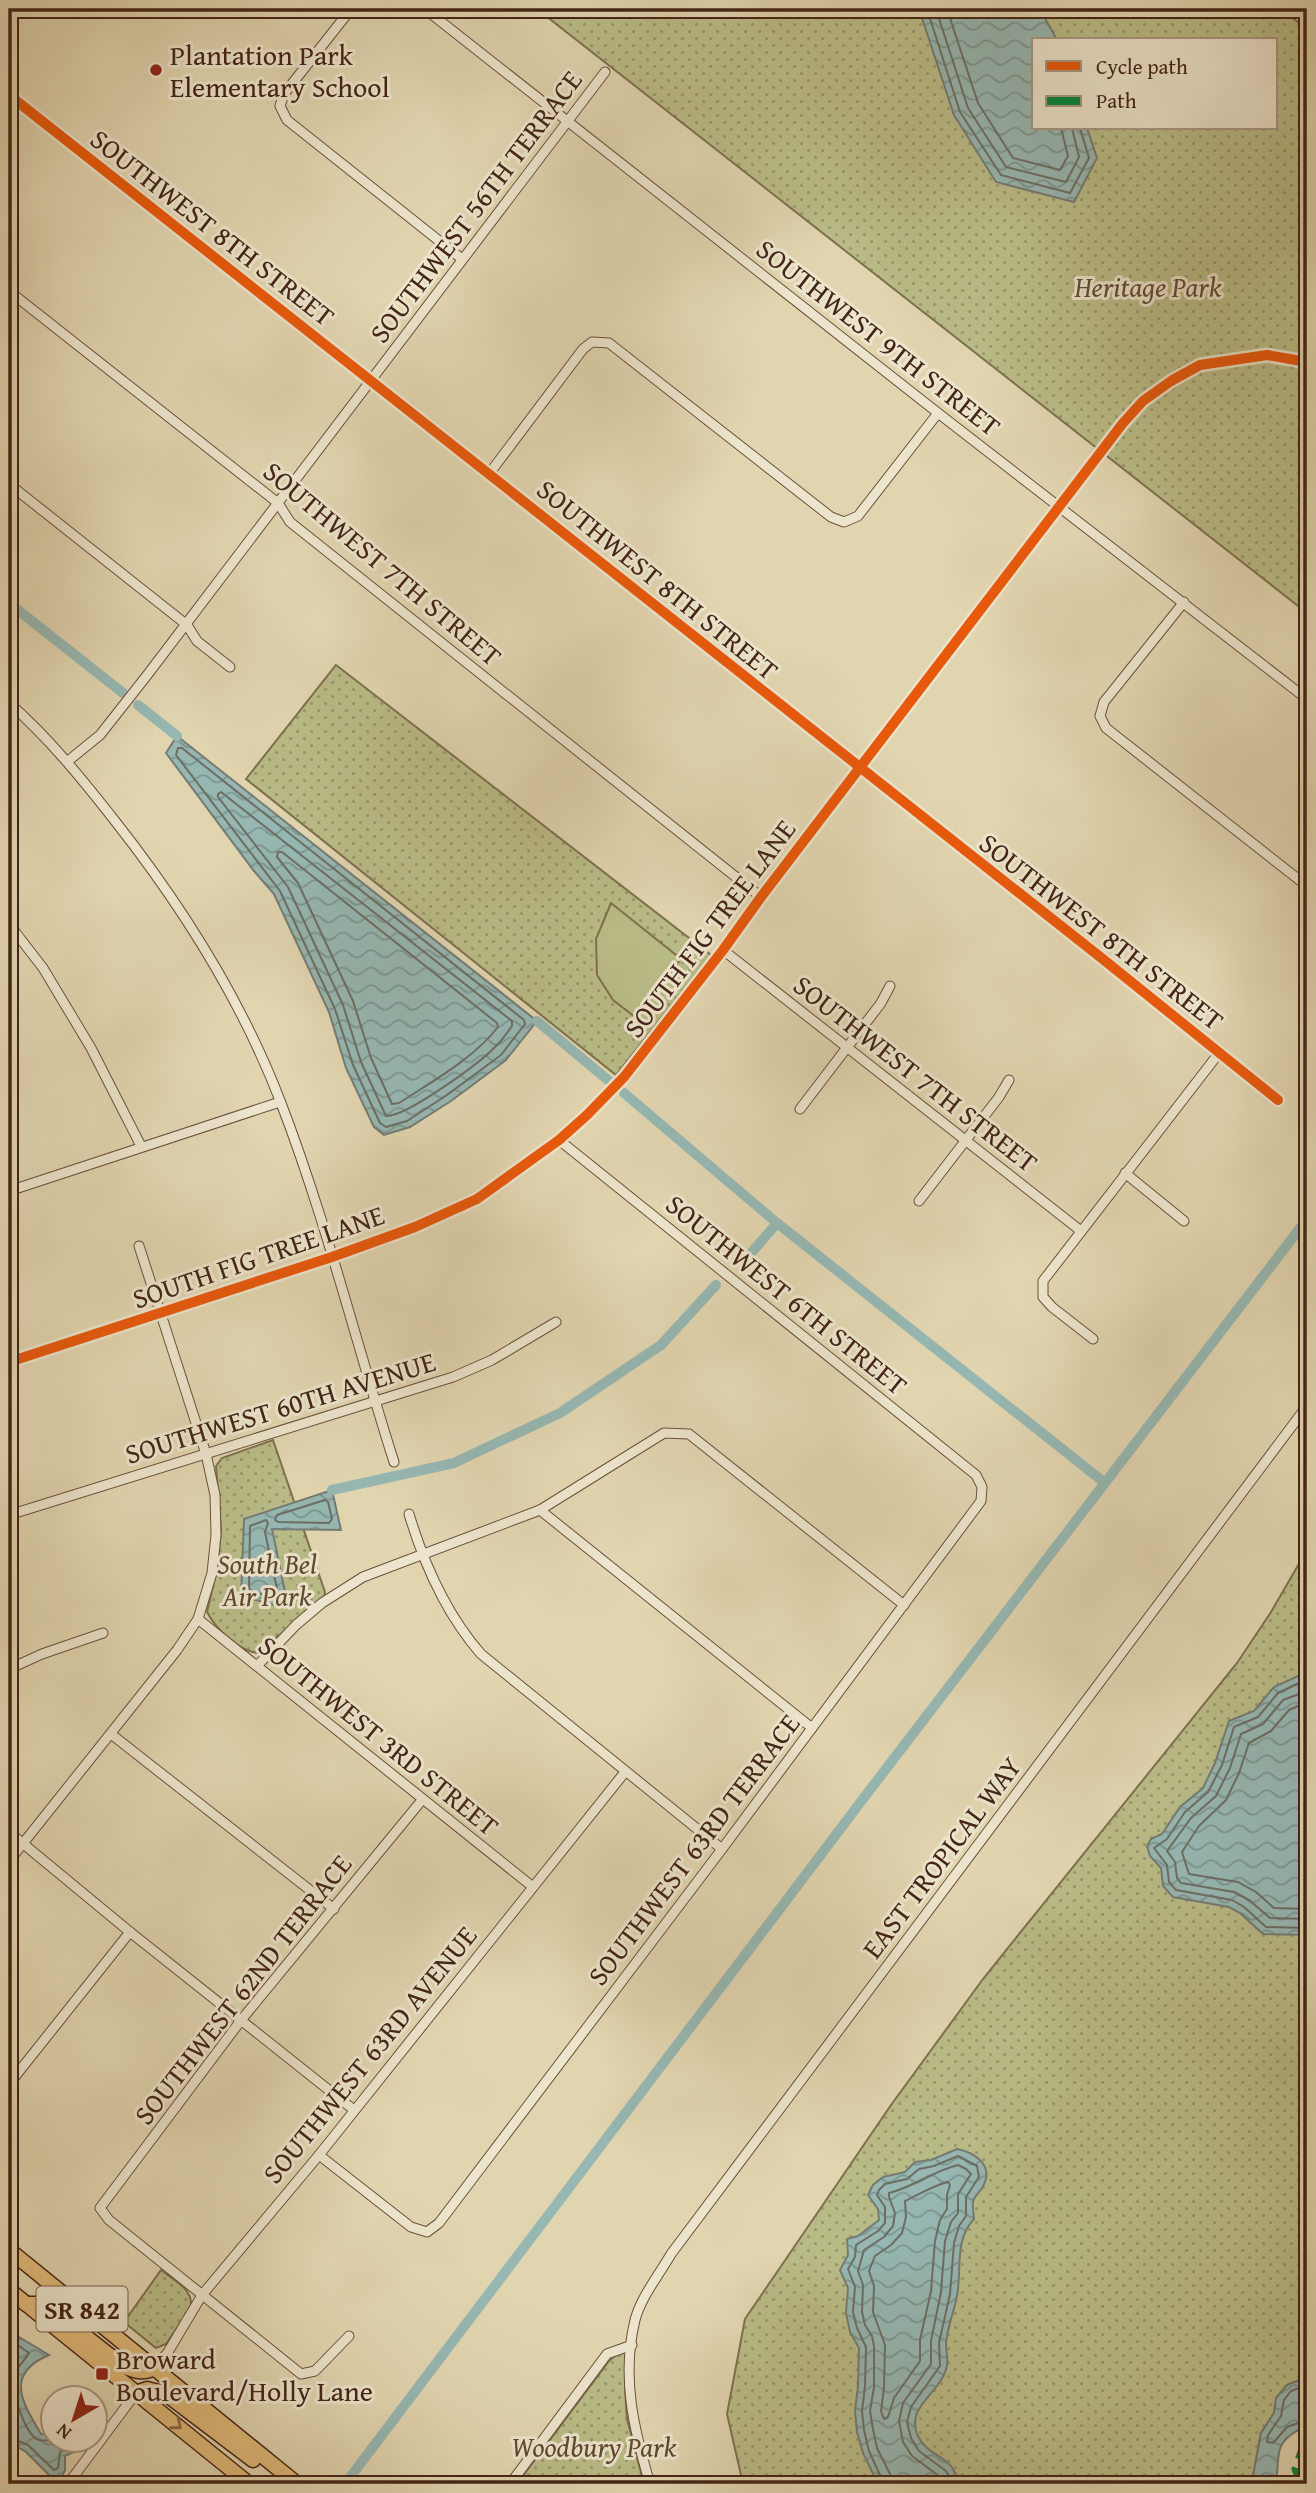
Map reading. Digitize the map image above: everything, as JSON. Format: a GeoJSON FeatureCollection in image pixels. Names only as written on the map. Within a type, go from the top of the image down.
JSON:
{"type":"FeatureCollection","features":[{"type":"Feature","properties":{"kind":"main road","name":"SR 842"},"geometry":{"type":"LineString","coordinates":[[9,2250],[297,2484]]}},
{"type":"Feature","properties":{"kind":"main road","name":"SR 842"},"geometry":{"type":"LineString","coordinates":[[9,2290],[249,2484]]}},
{"type":"Feature","properties":{"kind":"main road"},"geometry":{"type":"LineString","coordinates":[[26,2304],[44,2304],[123,2366],[137,2372],[155,2368]]}},
{"type":"Feature","properties":{"kind":"main road"},"geometry":{"type":"LineString","coordinates":[[136,2393],[146,2389],[166,2394],[254,2461],[269,2461]]}},
{"type":"Feature","properties":{"kind":"street"},"geometry":{"type":"LineString","coordinates":[[351,9],[284,94],[280,106],[287,120],[462,259]]}},
{"type":"Feature","properties":{"kind":"street","name":"SOUTHWEST 9TH STREET"},"geometry":{"type":"LineString","coordinates":[[425,9],[938,413],[1307,699]]}},
{"type":"Feature","properties":{"kind":"street","name":"SOUTHWEST 56TH TERRACE"},"geometry":{"type":"LineString","coordinates":[[68,761],[100,735],[187,625],[606,72]]}},
{"type":"Feature","properties":{"kind":"street","name":"SOUTHWEST 8TH STREET"},"geometry":{"type":"LineString","coordinates":[[9,95],[1278,1100]]}},
{"type":"Feature","properties":{"kind":"street","name":"SOUTHWEST 7TH STREET"},"geometry":{"type":"LineString","coordinates":[[9,291],[278,503],[290,522],[761,897]]}},
{"type":"Feature","properties":{"kind":"street"},"geometry":{"type":"LineString","coordinates":[[489,474],[583,349],[592,342],[609,343],[831,517],[844,522],[858,516],[938,413]]}},
{"type":"Feature","properties":{"kind":"street","name":"SOUTH FIG TREE LANE"},"geometry":{"type":"LineString","coordinates":[[9,1362],[332,1257],[415,1227],[477,1199],[559,1140],[624,1077],[1123,423],[1143,401],[1200,365],[1267,355],[1307,362]]}},
{"type":"Feature","properties":{"kind":"street"},"geometry":{"type":"LineString","coordinates":[[9,484],[187,625],[197,641],[230,667]]}},
{"type":"Feature","properties":{"kind":"street"},"geometry":{"type":"LineString","coordinates":[[1184,602],[1104,702],[1100,716],[1106,728],[1307,886]]}},
{"type":"Feature","properties":{"kind":"street"},"geometry":{"type":"LineString","coordinates":[[9,703],[68,761],[135,845],[193,929],[249,1031],[280,1102],[332,1257],[394,1462]]}},
{"type":"Feature","properties":{"kind":"street"},"geometry":{"type":"LineString","coordinates":[[9,924],[43,968],[91,1048],[141,1146]]}},
{"type":"Feature","properties":{"kind":"street","name":"SOUTHWEST 7TH STREET"},"geometry":{"type":"LineString","coordinates":[[723,950],[1081,1231]]}},
{"type":"Feature","properties":{"kind":"street"},"geometry":{"type":"LineString","coordinates":[[800,1109],[881,1003],[890,986]]}},
{"type":"Feature","properties":{"kind":"street"},"geometry":{"type":"LineString","coordinates":[[1093,1339],[1042,1297],[1043,1281],[1219,1054]]}},
{"type":"Feature","properties":{"kind":"street"},"geometry":{"type":"LineString","coordinates":[[919,1201],[999,1097],[1009,1080]]}},
{"type":"Feature","properties":{"kind":"street"},"geometry":{"type":"LineString","coordinates":[[9,1191],[280,1102]]}},
{"type":"Feature","properties":{"kind":"street","name":"SOUTHWEST 6TH STREET"},"geometry":{"type":"LineString","coordinates":[[559,1140],[976,1475],[982,1487]]}},
{"type":"Feature","properties":{"kind":"street"},"geometry":{"type":"LineString","coordinates":[[1125,1173],[1184,1221]]}},
{"type":"Feature","properties":{"kind":"street"},"geometry":{"type":"LineString","coordinates":[[9,1861],[177,1650],[198,1619],[212,1573],[216,1535],[215,1495],[206,1454],[139,1245]]}},
{"type":"Feature","properties":{"kind":"street","name":"SOUTHWEST 60TH AVENUE"},"geometry":{"type":"LineString","coordinates":[[9,1515],[453,1377],[492,1360],[556,1322]]}},
{"type":"Feature","properties":{"kind":"street","name":"EAST TROPICAL WAY"},"geometry":{"type":"LineString","coordinates":[[650,2484],[635,2433],[631,2407],[630,2362],[635,2319],[671,2254],[1307,1406]]}},
{"type":"Feature","properties":{"kind":"street"},"geometry":{"type":"LineString","coordinates":[[257,1666],[296,1625],[322,1603],[363,1577],[540,1510],[664,1433],[689,1434],[904,1605]]}},
{"type":"Feature","properties":{"kind":"street","name":"SOUTHWEST 63RD TERRACE"},"geometry":{"type":"LineString","coordinates":[[319,2155],[411,2227],[428,2232],[439,2223],[981,1501],[982,1487]]}},
{"type":"Feature","properties":{"kind":"street"},"geometry":{"type":"LineString","coordinates":[[540,1510],[812,1728]]}},
{"type":"Feature","properties":{"kind":"street"},"geometry":{"type":"LineString","coordinates":[[409,1514],[421,1554],[462,1632],[481,1654],[722,1849]]}},
{"type":"Feature","properties":{"kind":"street","name":"SOUTHWEST 3RD STREET"},"geometry":{"type":"LineString","coordinates":[[198,1619],[533,1887]]}},
{"type":"Feature","properties":{"kind":"street"},"geometry":{"type":"LineString","coordinates":[[9,1669],[42,1654],[103,1633]]}},
{"type":"Feature","properties":{"kind":"street"},"geometry":{"type":"LineString","coordinates":[[111,1734],[334,1909]]}},
{"type":"Feature","properties":{"kind":"street","name":"SOUTHWEST 63RD AVENUE"},"geometry":{"type":"LineString","coordinates":[[155,2368],[168,2352],[202,2295],[319,2155],[625,1772]]}},
{"type":"Feature","properties":{"kind":"street","name":"SOUTHWEST 62ND TERRACE"},"geometry":{"type":"LineString","coordinates":[[202,2295],[109,2220],[100,2208],[242,2019],[422,1800]]}},
{"type":"Feature","properties":{"kind":"street"},"geometry":{"type":"LineString","coordinates":[[9,1832],[130,1932],[354,2109]]}},
{"type":"Feature","properties":{"kind":"street"},"geometry":{"type":"LineString","coordinates":[[9,2084],[130,1932]]}},
{"type":"Feature","properties":{"kind":"street"},"geometry":{"type":"LineString","coordinates":[[202,2295],[302,2374],[315,2371],[349,2336]]}},
{"type":"Feature","properties":{"kind":"street"},"geometry":{"type":"LineString","coordinates":[[510,2484],[607,2354],[632,2345]]}},
{"type":"Feature","properties":{"kind":"street"},"geometry":{"type":"LineString","coordinates":[[68,2484],[136,2393]]}},
{"type":"Feature","properties":{"kind":"green space","name":"Heritage Park"},"geometry":{"type":"Polygon","coordinates":[[[537,9],[1281,9],[1307,29],[1307,613],[537,9]]]}},
{"type":"Feature","properties":{"kind":"green space"},"geometry":{"type":"Polygon","coordinates":[[[336,665],[711,955],[616,1075],[246,779],[336,665]]]}},
{"type":"Feature","properties":{"kind":"green space"},"geometry":{"type":"Polygon","coordinates":[[[611,903],[681,959],[635,1017],[613,1000],[597,975],[596,939],[611,903]]]}},
{"type":"Feature","properties":{"kind":"green space","name":"South Bel Air Park"},"geometry":{"type":"Polygon","coordinates":[[[273,1440],[325,1592],[324,1598],[258,1653],[243,1648],[228,1638],[207,1612],[217,1569],[221,1530],[216,1466],[222,1458],[273,1440]]]}},
{"type":"Feature","properties":{"kind":"green space"},"geometry":{"type":"Polygon","coordinates":[[[1307,1550],[1307,2377],[1287,2385],[1276,2398],[1275,2413],[1261,2433],[1253,2476],[1243,2484],[745,2484],[727,2414],[745,2319],[891,2105],[983,1979],[1237,1663],[1307,1550]]]}},
{"type":"Feature","properties":{"kind":"green space"},"geometry":{"type":"Polygon","coordinates":[[[161,2270],[183,2286],[191,2303],[190,2309],[166,2344],[156,2348],[124,2322],[161,2270]]]}},
{"type":"Feature","properties":{"kind":"green space","name":"Woodbury Park"},"geometry":{"type":"Polygon","coordinates":[[[626,2351],[627,2419],[644,2484],[517,2484],[609,2361],[626,2351]]]}},
{"type":"Feature","properties":{"kind":"water"},"geometry":{"type":"Polygon","coordinates":[[[919,9],[1040,9],[1056,38],[1032,38],[1032,130],[1088,130],[1097,158],[1074,202],[996,182],[954,115],[919,9]]]}},
{"type":"Feature","properties":{"kind":"water"},"geometry":{"type":"Polygon","coordinates":[[[177,736],[537,1021],[506,1060],[451,1101],[410,1127],[384,1135],[374,1127],[346,1068],[329,1012],[274,894],[166,753],[177,736]]]}},
{"type":"Feature","properties":{"kind":"water"},"geometry":{"type":"Polygon","coordinates":[[[332,1490],[341,1530],[272,1529],[285,1592],[274,1605],[241,1596],[244,1519],[332,1490]]]}},
{"type":"Feature","properties":{"kind":"water"},"geometry":{"type":"Polygon","coordinates":[[[1302,1674],[1307,1676],[1307,1935],[1263,1934],[1240,1913],[1229,1907],[1173,1897],[1163,1886],[1161,1868],[1150,1856],[1147,1846],[1151,1839],[1162,1834],[1180,1807],[1203,1788],[1215,1763],[1229,1721],[1254,1711],[1274,1687],[1302,1674]]]}},
{"type":"Feature","properties":{"kind":"water"},"geometry":{"type":"Polygon","coordinates":[[[957,2149],[982,2162],[986,2174],[982,2188],[974,2200],[974,2219],[961,2245],[957,2296],[946,2344],[947,2365],[939,2383],[920,2407],[915,2425],[921,2441],[950,2465],[960,2480],[966,2483],[984,2481],[993,2484],[878,2484],[863,2453],[857,2432],[855,2411],[859,2348],[850,2332],[846,2313],[848,2288],[840,2270],[848,2255],[847,2239],[858,2236],[879,2220],[878,2209],[868,2195],[873,2185],[883,2177],[905,2172],[915,2162],[931,2160],[957,2149]]]}},
{"type":"Feature","properties":{"kind":"water"},"geometry":{"type":"Polygon","coordinates":[[[9,2331],[49,2355],[26,2371],[21,2390],[23,2400],[38,2429],[38,2454],[69,2454],[65,2456],[65,2470],[58,2484],[25,2451],[9,2443],[9,2331]]]}},
{"type":"Feature","properties":{"kind":"water"},"geometry":{"type":"Polygon","coordinates":[[[1307,2377],[1307,2426],[1288,2436],[1283,2442],[1276,2484],[1243,2484],[1253,2476],[1261,2433],[1274,2413],[1276,2398],[1287,2385],[1307,2377]]]}},
{"type":"Feature","properties":{"kind":"waterway"},"geometry":{"type":"LineString","coordinates":[[9,603],[123,693]]}},
{"type":"Feature","properties":{"kind":"waterway"},"geometry":{"type":"LineString","coordinates":[[138,705],[177,736]]}},
{"type":"Feature","properties":{"kind":"waterway"},"geometry":{"type":"LineString","coordinates":[[537,1021],[609,1081]]}},
{"type":"Feature","properties":{"kind":"waterway"},"geometry":{"type":"LineString","coordinates":[[624,1093],[777,1223],[1105,1483]]}},
{"type":"Feature","properties":{"kind":"waterway"},"geometry":{"type":"LineString","coordinates":[[345,2484],[866,1795],[1307,1219]]}},
{"type":"Feature","properties":{"kind":"waterway"},"geometry":{"type":"LineString","coordinates":[[745,1260],[777,1223]]}},
{"type":"Feature","properties":{"kind":"waterway"},"geometry":{"type":"LineString","coordinates":[[332,1490],[454,1463],[560,1413],[661,1345],[716,1285]]}},
{"type":"Feature","properties":{"kind":"marked path"},"geometry":{"type":"LineString","coordinates":[[1303,2484],[1296,2469],[1302,2452],[1307,2448]]}},
{"type":"Feature","properties":{"kind":"cycle path"},"geometry":{"type":"LineString","coordinates":[[9,95],[1278,1100]]}},
{"type":"Feature","properties":{"kind":"cycle path"},"geometry":{"type":"LineString","coordinates":[[9,1362],[332,1257],[415,1227],[477,1199],[559,1140],[624,1077],[1123,423],[1143,401],[1200,365],[1267,355],[1307,362]]}},
{"type":"Feature","properties":{"kind":"place","name":"Plantation Park Elementary School"},"geometry":{"type":"Point","coordinates":[156,70]}},
{"type":"Feature","properties":{"kind":"place","name":"Broward Boulevard/Holly Lane"},"geometry":{"type":"Point","coordinates":[102,2374]}}]}
